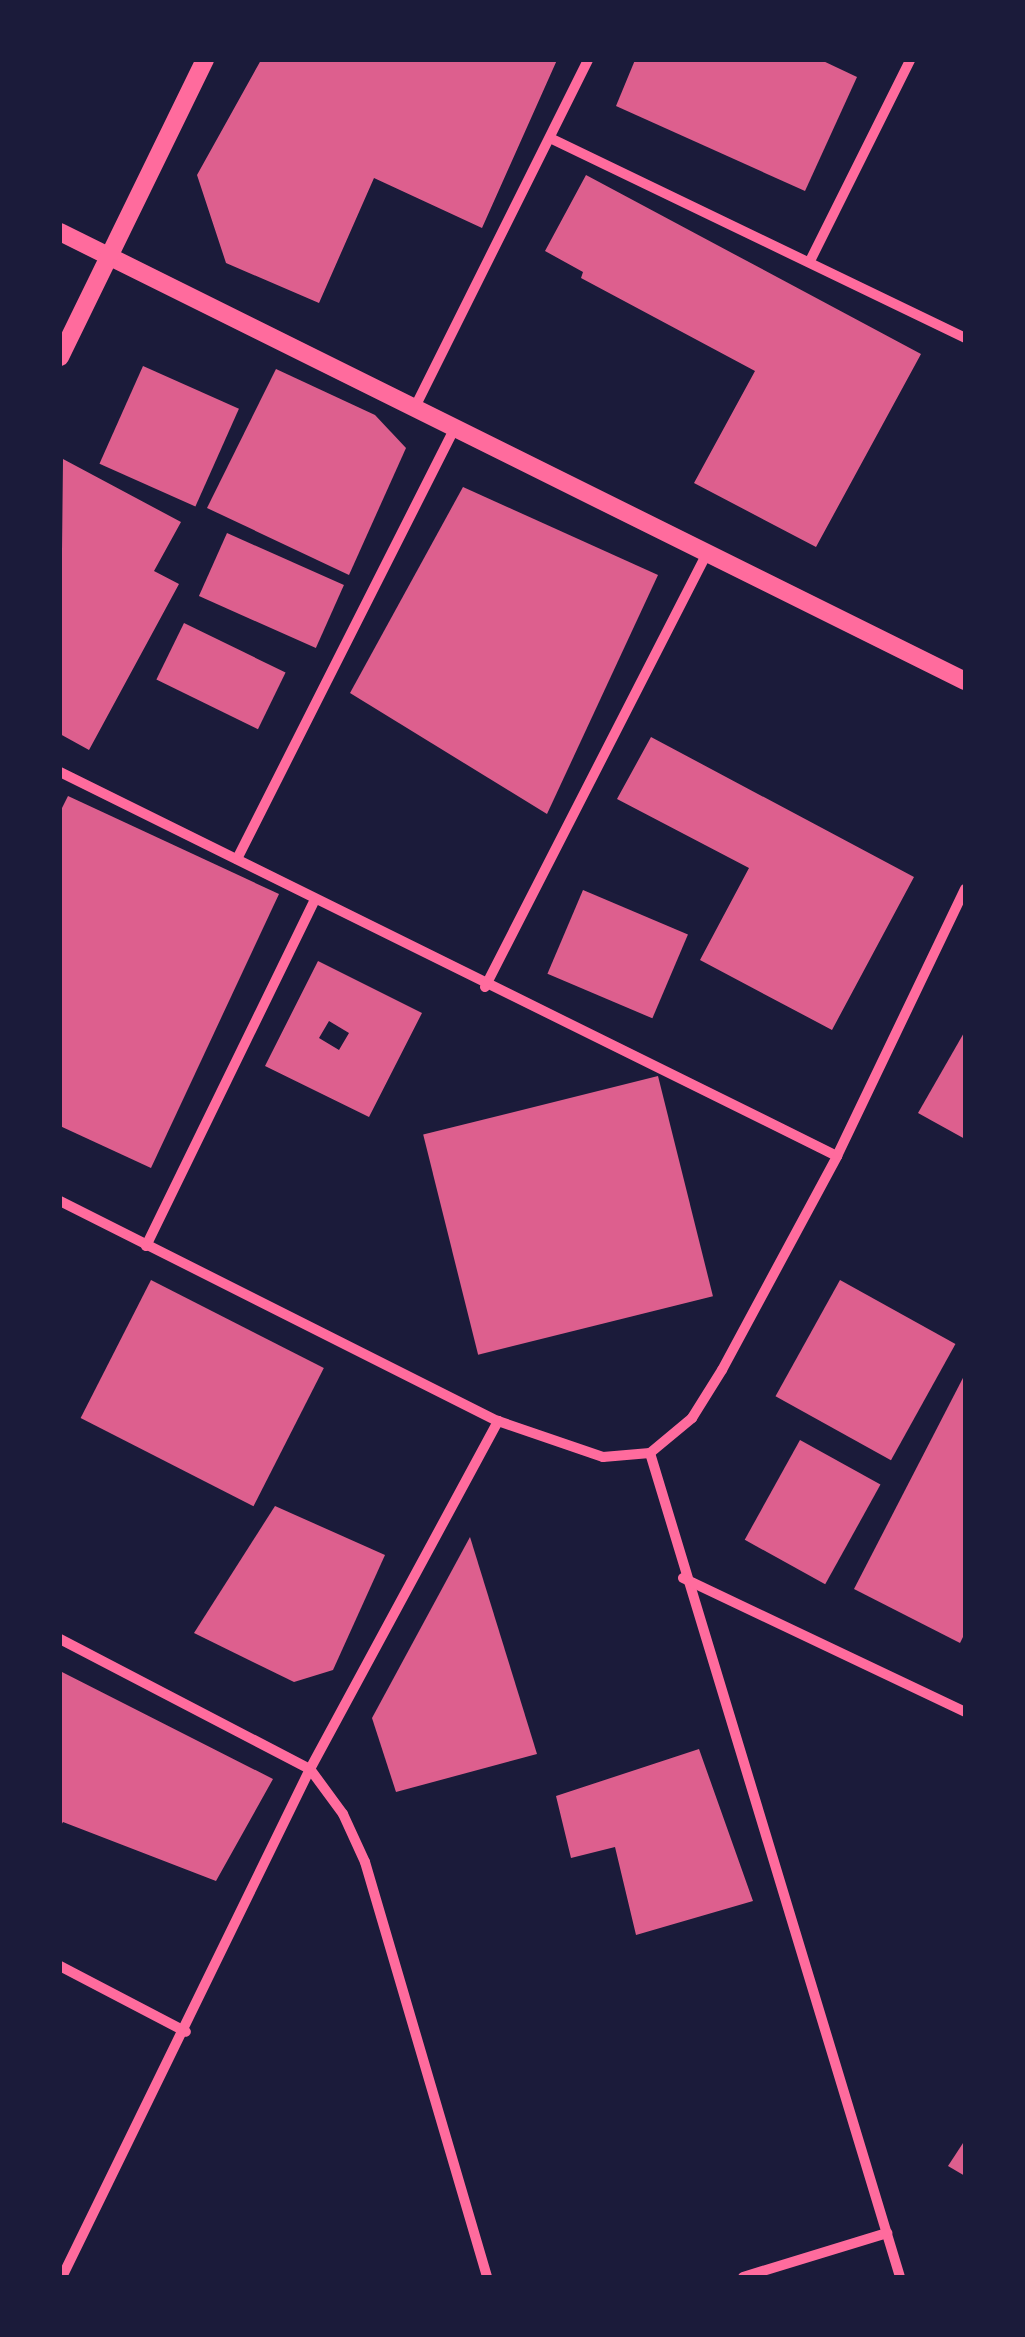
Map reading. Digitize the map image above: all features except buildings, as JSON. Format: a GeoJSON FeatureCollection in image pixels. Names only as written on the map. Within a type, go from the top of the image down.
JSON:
{"type":"FeatureCollection","features":[{"type":"Feature","properties":{"kind":"street"},"geometry":{"type":"LineString","coordinates":[[60,357],[205,60]]}},
{"type":"Feature","properties":{"kind":"street"},"geometry":{"type":"LineString","coordinates":[[415,407],[588,60]]}},
{"type":"Feature","properties":{"kind":"street"},"geometry":{"type":"LineString","coordinates":[[810,261],[910,60]]}},
{"type":"Feature","properties":{"kind":"street"},"geometry":{"type":"LineString","coordinates":[[550,138],[965,338]]}},
{"type":"Feature","properties":{"kind":"street"},"geometry":{"type":"LineString","coordinates":[[60,232],[965,680]]}},
{"type":"Feature","properties":{"kind":"street"},"geometry":{"type":"LineString","coordinates":[[237,859],[456,426]]}},
{"type":"Feature","properties":{"kind":"street"},"geometry":{"type":"LineString","coordinates":[[485,987],[706,555]]}},
{"type":"Feature","properties":{"kind":"street"},"geometry":{"type":"LineString","coordinates":[[60,772],[485,987],[837,1156]]}},
{"type":"Feature","properties":{"kind":"street"},"geometry":{"type":"LineString","coordinates":[[60,1201],[498,1421],[603,1457],[650,1453],[692,1418],[837,1156],[965,889]]}},
{"type":"Feature","properties":{"kind":"street"},"geometry":{"type":"LineString","coordinates":[[146,1246],[316,899]]}},
{"type":"Feature","properties":{"kind":"street"},"geometry":{"type":"LineString","coordinates":[[62,2277],[186,2032],[310,1770],[498,1421]]}},
{"type":"Feature","properties":{"kind":"street"},"geometry":{"type":"LineString","coordinates":[[650,1453],[683,1578],[900,2277]]}},
{"type":"Feature","properties":{"kind":"street"},"geometry":{"type":"LineString","coordinates":[[683,1578],[965,1712]]}},
{"type":"Feature","properties":{"kind":"street"},"geometry":{"type":"LineString","coordinates":[[60,1639],[310,1770],[343,1814],[365,1862],[487,2277]]}},
{"type":"Feature","properties":{"kind":"street"},"geometry":{"type":"LineString","coordinates":[[60,1966],[186,2032]]}},
{"type":"Feature","properties":{"kind":"street"},"geometry":{"type":"LineString","coordinates":[[743,2277],[887,2233]]}}]}
